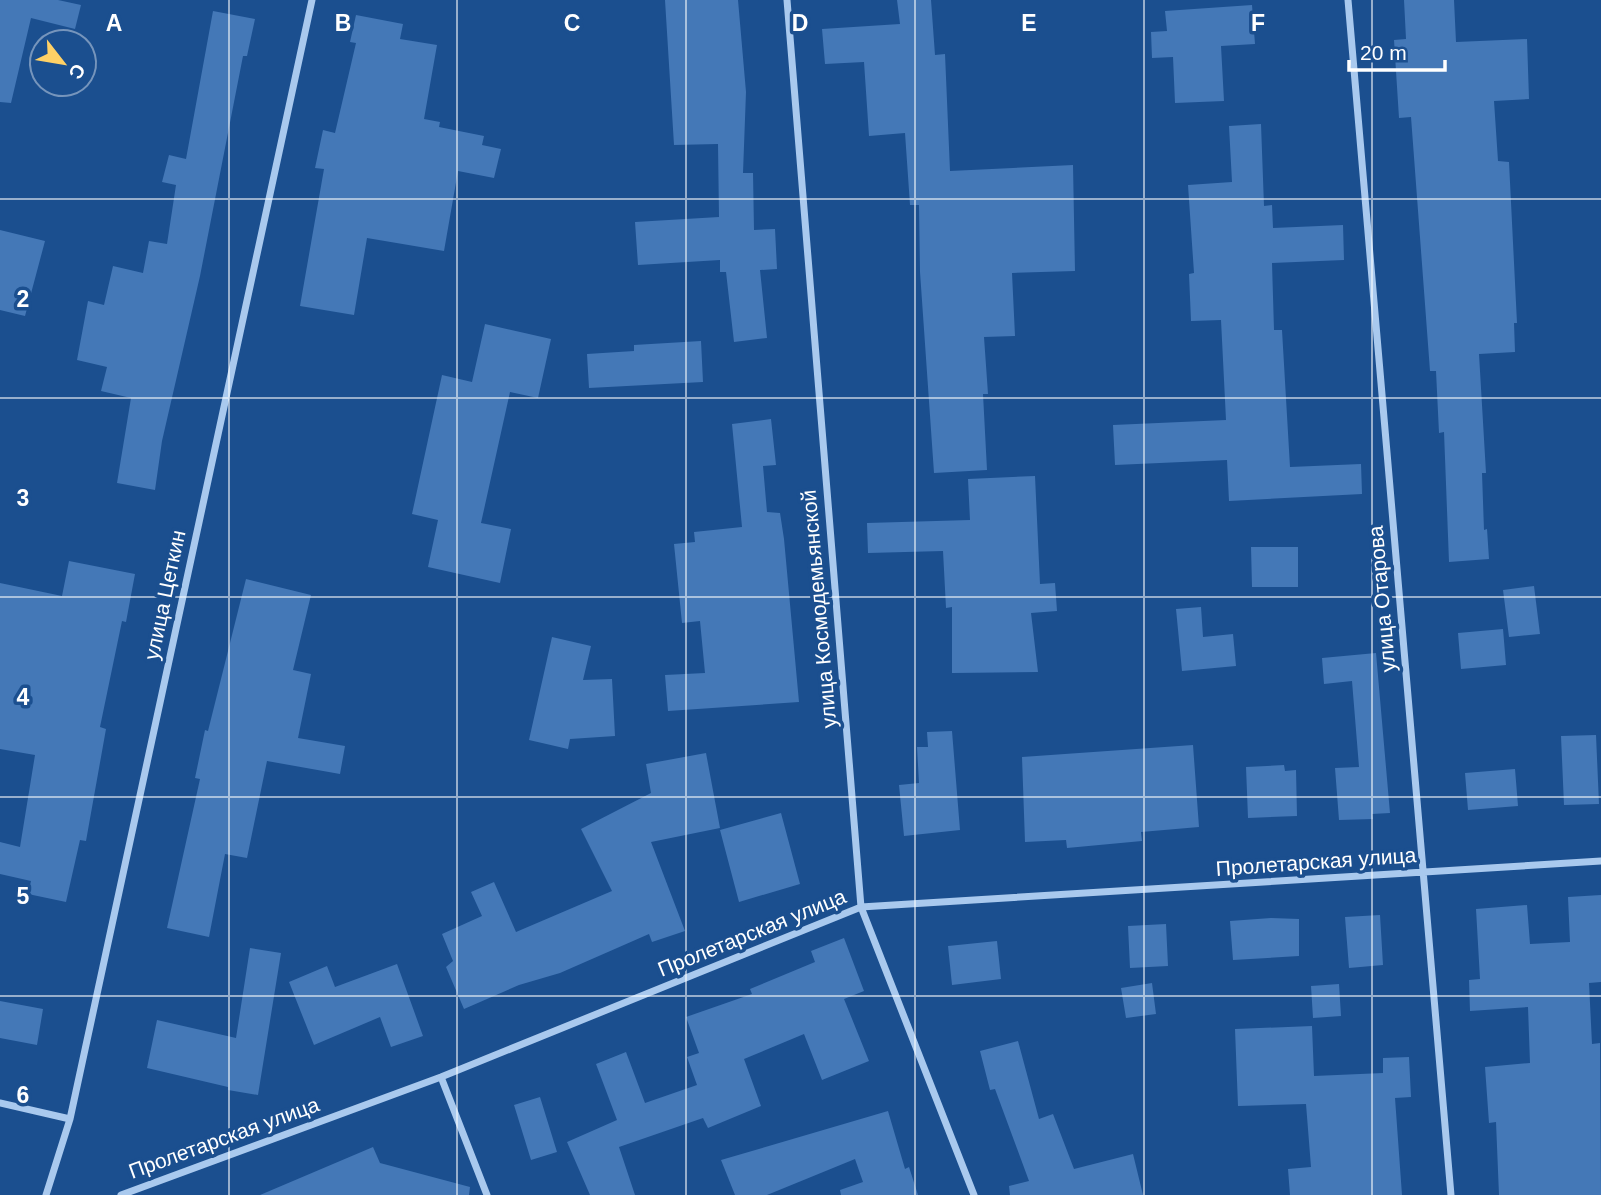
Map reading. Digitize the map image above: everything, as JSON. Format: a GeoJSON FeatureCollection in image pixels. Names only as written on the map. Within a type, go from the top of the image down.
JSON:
{"type":"FeatureCollection","features":[{"type":"Feature","properties":{"kind":"street","name":"улица Цеткин"},"geometry":{"type":"LineString","coordinates":[[46,1195],[70,1119],[312,0]]}},
{"type":"Feature","properties":{"kind":"street","name":"улица Космодемьянской"},"geometry":{"type":"LineString","coordinates":[[787,0],[861,907],[974,1195]]}},
{"type":"Feature","properties":{"kind":"street","name":"улица Отарова"},"geometry":{"type":"LineString","coordinates":[[1348,0],[1451,1195]]}},
{"type":"Feature","properties":{"kind":"street","name":"Пролетарская улица"},"geometry":{"type":"LineString","coordinates":[[121,1195],[441,1077],[861,907],[1601,861]]}},
{"type":"Feature","properties":{"kind":"street"},"geometry":{"type":"LineString","coordinates":[[441,1077],[488,1195]]}},
{"type":"Feature","properties":{"kind":"street"},"geometry":{"type":"LineString","coordinates":[[0,1103],[70,1119]]}},
{"type":"Feature","properties":{"kind":"building"},"geometry":{"type":"Polygon","coordinates":[[[0,0],[58,0],[81,5],[75,28],[31,18],[11,103],[0,102],[0,0]]]}},
{"type":"Feature","properties":{"kind":"building"},"geometry":{"type":"Polygon","coordinates":[[[665,0],[738,0],[746,92],[743,173],[753,173],[754,230],[775,229],[777,269],[760,270],[767,338],[734,342],[726,272],[720,272],[720,260],[638,265],[635,222],[719,217],[718,144],[674,145],[665,0]]]}},
{"type":"Feature","properties":{"kind":"building"},"geometry":{"type":"Polygon","coordinates":[[[897,0],[931,0],[935,55],[945,54],[950,171],[1073,165],[1075,271],[1012,273],[1015,336],[984,337],[988,394],[983,394],[987,470],[934,473],[920,272],[919,205],[910,205],[905,133],[869,136],[864,62],[825,64],[822,29],[900,24],[897,0]]]}},
{"type":"Feature","properties":{"kind":"building"},"geometry":{"type":"Polygon","coordinates":[[[1404,0],[1454,0],[1456,42],[1527,39],[1529,99],[1494,101],[1498,161],[1509,162],[1517,323],[1514,323],[1515,352],[1479,354],[1486,473],[1482,473],[1484,530],[1487,529],[1489,559],[1449,562],[1444,432],[1439,433],[1436,371],[1430,371],[1411,117],[1399,118],[1394,40],[1406,39],[1404,0]]]}},
{"type":"Feature","properties":{"kind":"building"},"geometry":{"type":"Polygon","coordinates":[[[1252,5],[1255,44],[1221,46],[1224,101],[1175,103],[1173,57],[1152,58],[1151,32],[1167,31],[1165,11],[1252,5]]]}},
{"type":"Feature","properties":{"kind":"building"},"geometry":{"type":"Polygon","coordinates":[[[213,11],[255,19],[247,56],[243,56],[200,276],[162,441],[155,490],[117,483],[131,398],[101,391],[107,367],[77,360],[88,301],[104,305],[113,266],[143,273],[149,241],[167,244],[176,185],[162,182],[169,155],[186,159],[213,11]]]}},
{"type":"Feature","properties":{"kind":"building"},"geometry":{"type":"Polygon","coordinates":[[[356,15],[403,24],[400,39],[437,45],[424,119],[440,122],[439,127],[484,136],[482,145],[501,149],[494,178],[458,171],[444,251],[367,238],[354,315],[300,306],[324,169],[315,168],[323,130],[335,133],[356,43],[350,42],[356,15]]]}},
{"type":"Feature","properties":{"kind":"building"},"geometry":{"type":"Polygon","coordinates":[[[1261,124],[1264,206],[1272,205],[1273,228],[1343,225],[1344,260],[1272,263],[1274,330],[1282,330],[1290,467],[1361,464],[1362,494],[1229,501],[1227,460],[1115,465],[1113,425],[1226,420],[1221,320],[1191,321],[1189,274],[1194,273],[1188,185],[1232,182],[1229,126],[1261,124]]]}},
{"type":"Feature","properties":{"kind":"building"},"geometry":{"type":"Polygon","coordinates":[[[0,230],[45,241],[25,316],[0,310],[0,230]]]}},
{"type":"Feature","properties":{"kind":"building"},"geometry":{"type":"Polygon","coordinates":[[[485,324],[551,339],[538,398],[510,392],[481,523],[511,529],[500,583],[428,567],[438,520],[412,514],[442,375],[472,382],[485,324]]]}},
{"type":"Feature","properties":{"kind":"building"},"geometry":{"type":"Polygon","coordinates":[[[701,341],[703,382],[589,388],[587,354],[634,351],[634,345],[701,341]]]}},
{"type":"Feature","properties":{"kind":"building"},"geometry":{"type":"Polygon","coordinates":[[[771,419],[776,465],[763,466],[767,512],[780,513],[799,702],[668,711],[665,675],[705,673],[700,621],[682,623],[674,544],[695,542],[694,532],[742,527],[732,424],[771,419]]]}},
{"type":"Feature","properties":{"kind":"building"},"geometry":{"type":"Polygon","coordinates":[[[1035,476],[1040,584],[1055,583],[1057,611],[1031,613],[1038,672],[952,673],[952,607],[946,608],[943,551],[868,553],[867,523],[970,520],[968,479],[1035,476]]]}},
{"type":"Feature","properties":{"kind":"building"},"geometry":{"type":"Polygon","coordinates":[[[1251,547],[1298,547],[1298,587],[1252,587],[1251,547]]]}},
{"type":"Feature","properties":{"kind":"building"},"geometry":{"type":"Polygon","coordinates":[[[69,561],[135,574],[126,622],[122,621],[100,727],[106,729],[86,841],[80,840],[66,902],[28,894],[31,881],[0,874],[0,842],[20,847],[35,755],[0,749],[0,583],[62,596],[69,561]]]}},
{"type":"Feature","properties":{"kind":"building"},"geometry":{"type":"Polygon","coordinates":[[[246,579],[311,595],[293,670],[311,674],[298,738],[345,746],[340,774],[267,761],[247,858],[225,854],[209,937],[167,928],[200,779],[195,778],[205,730],[208,731],[246,579]]]}},
{"type":"Feature","properties":{"kind":"building"},"geometry":{"type":"Polygon","coordinates":[[[1534,586],[1540,634],[1509,637],[1503,590],[1534,586]]]}},
{"type":"Feature","properties":{"kind":"building"},"geometry":{"type":"Polygon","coordinates":[[[1201,607],[1203,637],[1233,634],[1236,666],[1182,671],[1176,609],[1201,607]]]}},
{"type":"Feature","properties":{"kind":"building"},"geometry":{"type":"Polygon","coordinates":[[[1503,629],[1506,665],[1461,669],[1458,633],[1503,629]]]}},
{"type":"Feature","properties":{"kind":"building"},"geometry":{"type":"Polygon","coordinates":[[[552,637],[591,646],[583,680],[612,679],[615,736],[570,739],[568,749],[529,740],[552,637]]]}},
{"type":"Feature","properties":{"kind":"building"},"geometry":{"type":"Polygon","coordinates":[[[1376,653],[1390,813],[1372,814],[1373,819],[1339,820],[1335,768],[1359,767],[1352,681],[1324,684],[1322,658],[1376,653]]]}},
{"type":"Feature","properties":{"kind":"building"},"geometry":{"type":"Polygon","coordinates":[[[952,731],[960,830],[904,836],[899,785],[919,783],[917,747],[928,747],[927,732],[952,731]]]}},
{"type":"Feature","properties":{"kind":"building"},"geometry":{"type":"Polygon","coordinates":[[[1596,735],[1599,804],[1564,805],[1561,736],[1596,735]]]}},
{"type":"Feature","properties":{"kind":"building"},"geometry":{"type":"Polygon","coordinates":[[[1193,745],[1199,827],[1141,832],[1142,841],[1067,848],[1066,840],[1025,842],[1022,757],[1193,745]]]}},
{"type":"Feature","properties":{"kind":"building"},"geometry":{"type":"Polygon","coordinates":[[[706,753],[720,828],[651,842],[685,931],[652,942],[649,934],[560,973],[519,985],[464,1009],[446,967],[453,961],[442,934],[482,916],[471,892],[494,882],[516,932],[612,891],[581,829],[651,793],[646,764],[706,753]]]}},
{"type":"Feature","properties":{"kind":"building"},"geometry":{"type":"Polygon","coordinates":[[[1284,765],[1285,771],[1296,770],[1297,816],[1248,818],[1246,767],[1284,765]]]}},
{"type":"Feature","properties":{"kind":"building"},"geometry":{"type":"Polygon","coordinates":[[[1515,769],[1518,806],[1468,810],[1465,773],[1515,769]]]}},
{"type":"Feature","properties":{"kind":"building"},"geometry":{"type":"Polygon","coordinates":[[[781,813],[800,884],[739,902],[720,830],[781,813]]]}},
{"type":"Feature","properties":{"kind":"building"},"geometry":{"type":"Polygon","coordinates":[[[1601,895],[1601,982],[1589,983],[1592,1044],[1600,1043],[1601,1195],[1499,1195],[1496,1122],[1489,1123],[1485,1067],[1530,1063],[1528,1007],[1470,1011],[1469,980],[1480,979],[1476,909],[1527,905],[1530,944],[1570,942],[1568,897],[1601,895]]]}},
{"type":"Feature","properties":{"kind":"building"},"geometry":{"type":"Polygon","coordinates":[[[1380,915],[1383,965],[1349,968],[1345,917],[1380,915]]]}},
{"type":"Feature","properties":{"kind":"building"},"geometry":{"type":"Polygon","coordinates":[[[1299,919],[1299,956],[1233,960],[1230,921],[1299,919]]]}},
{"type":"Feature","properties":{"kind":"building"},"geometry":{"type":"Polygon","coordinates":[[[1166,924],[1168,966],[1130,968],[1128,926],[1166,924]]]}},
{"type":"Feature","properties":{"kind":"building"},"geometry":{"type":"Polygon","coordinates":[[[844,938],[864,991],[844,999],[869,1061],[822,1080],[804,1034],[744,1059],[761,1106],[708,1128],[703,1118],[619,1147],[635,1195],[590,1195],[567,1142],[617,1120],[596,1064],[626,1052],[645,1103],[697,1085],[687,1057],[699,1053],[686,1017],[752,994],[750,989],[815,962],[811,951],[844,938]]]}},
{"type":"Feature","properties":{"kind":"building"},"geometry":{"type":"Polygon","coordinates":[[[997,941],[1001,979],[952,985],[948,946],[997,941]]]}},
{"type":"Feature","properties":{"kind":"building"},"geometry":{"type":"Polygon","coordinates":[[[250,948],[281,953],[258,1095],[228,1090],[228,1087],[147,1068],[157,1020],[236,1038],[250,948]]]}},
{"type":"Feature","properties":{"kind":"building"},"geometry":{"type":"Polygon","coordinates":[[[397,964],[423,1036],[391,1047],[380,1017],[314,1045],[289,982],[327,966],[335,987],[397,964]]]}},
{"type":"Feature","properties":{"kind":"building"},"geometry":{"type":"Polygon","coordinates":[[[1152,983],[1156,1014],[1126,1018],[1121,988],[1152,983]]]}},
{"type":"Feature","properties":{"kind":"building"},"geometry":{"type":"Polygon","coordinates":[[[1339,984],[1341,1016],[1313,1018],[1311,986],[1339,984]]]}},
{"type":"Feature","properties":{"kind":"building"},"geometry":{"type":"Polygon","coordinates":[[[0,1001],[43,1009],[37,1045],[0,1038],[0,1001]]]}},
{"type":"Feature","properties":{"kind":"building"},"geometry":{"type":"Polygon","coordinates":[[[1312,1026],[1314,1076],[1383,1073],[1383,1058],[1409,1057],[1411,1097],[1395,1098],[1402,1195],[1290,1195],[1288,1169],[1311,1167],[1306,1104],[1238,1106],[1235,1029],[1312,1026]]]}},
{"type":"Feature","properties":{"kind":"building"},"geometry":{"type":"Polygon","coordinates":[[[1018,1041],[1039,1119],[1053,1114],[1074,1169],[1133,1154],[1143,1195],[1010,1195],[1009,1186],[1029,1181],[995,1089],[990,1090],[980,1051],[1018,1041]]]}},
{"type":"Feature","properties":{"kind":"building"},"geometry":{"type":"Polygon","coordinates":[[[540,1097],[557,1152],[531,1160],[514,1105],[540,1097]]]}},
{"type":"Feature","properties":{"kind":"building"},"geometry":{"type":"Polygon","coordinates":[[[888,1111],[905,1169],[909,1167],[918,1195],[841,1195],[840,1190],[863,1182],[855,1159],[767,1195],[735,1195],[721,1160],[888,1111]]]}},
{"type":"Feature","properties":{"kind":"building"},"geometry":{"type":"Polygon","coordinates":[[[373,1147],[380,1163],[470,1187],[469,1195],[260,1195],[373,1147]]]}}]}
